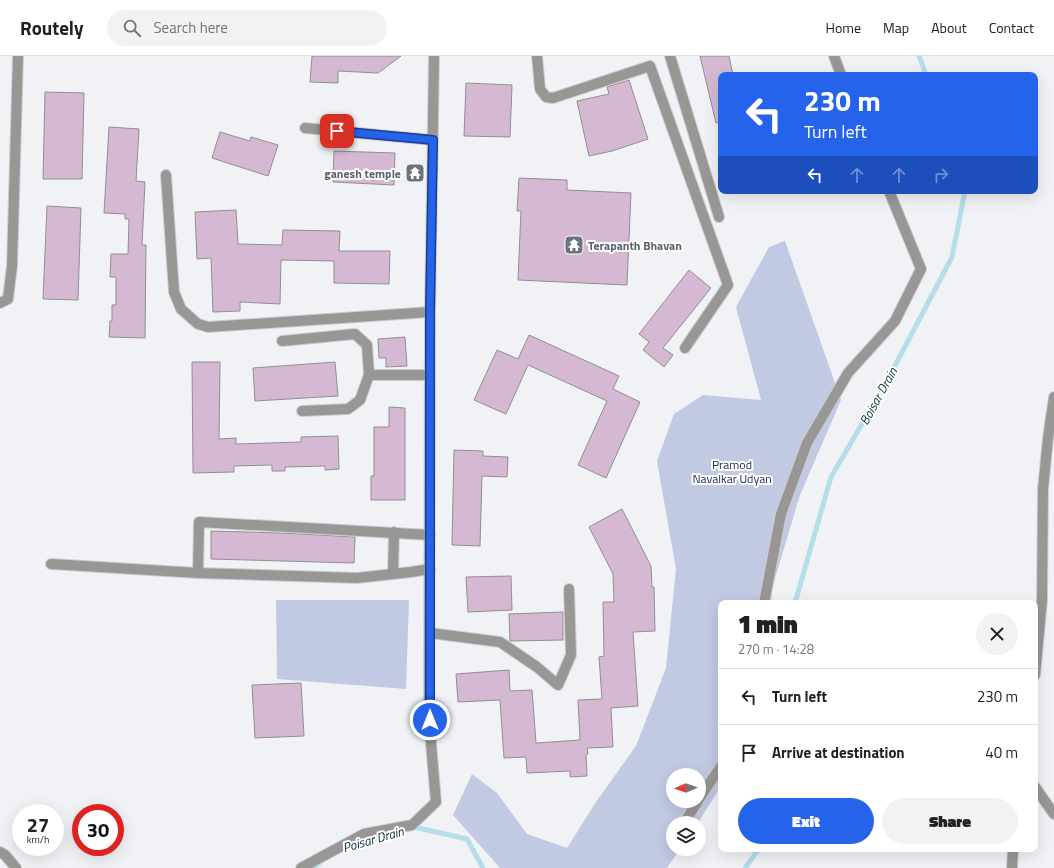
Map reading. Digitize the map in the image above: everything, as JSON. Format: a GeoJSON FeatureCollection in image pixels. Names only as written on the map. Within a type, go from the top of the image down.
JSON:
{"type":"FeatureCollection","features":[{"type":"Feature","properties":{"kind":"street"},"geometry":{"type":"LineString","coordinates":[[0,303],[8,299],[12,266],[18,56]]}},
{"type":"Feature","properties":{"kind":"street"},"geometry":{"type":"LineString","coordinates":[[301,868],[364,834],[412,825],[436,802],[430,720],[430,312],[434,56]]}},
{"type":"Feature","properties":{"kind":"street"},"geometry":{"type":"LineString","coordinates":[[537,56],[540,89],[546,97],[553,98],[650,66],[728,285],[685,348]]}},
{"type":"Feature","properties":{"kind":"street"},"geometry":{"type":"LineString","coordinates":[[670,56],[720,217]]}},
{"type":"Feature","properties":{"kind":"street"},"geometry":{"type":"LineString","coordinates":[[834,56],[840,72]]}},
{"type":"Feature","properties":{"kind":"street"},"geometry":{"type":"LineString","coordinates":[[305,128],[433,140]]}},
{"type":"Feature","properties":{"kind":"street"},"geometry":{"type":"LineString","coordinates":[[166,175],[174,292],[181,309],[198,324],[208,328],[430,312]]}},
{"type":"Feature","properties":{"kind":"street"},"geometry":{"type":"LineString","coordinates":[[765,600],[781,514],[807,443],[848,373],[895,321],[921,269],[890,194]]}},
{"type":"Feature","properties":{"kind":"street"},"geometry":{"type":"LineString","coordinates":[[282,342],[355,334],[367,345],[369,375],[360,400],[348,409],[302,412]]}},
{"type":"Feature","properties":{"kind":"street"},"geometry":{"type":"LineString","coordinates":[[369,375],[430,375]]}},
{"type":"Feature","properties":{"kind":"street"},"geometry":{"type":"LineString","coordinates":[[1038,643],[1042,600],[1043,489],[1054,397]]}},
{"type":"Feature","properties":{"kind":"street"},"geometry":{"type":"LineString","coordinates":[[198,573],[199,522],[430,535]]}},
{"type":"Feature","properties":{"kind":"street"},"geometry":{"type":"LineString","coordinates":[[393,574],[394,532]]}},
{"type":"Feature","properties":{"kind":"street"},"geometry":{"type":"LineString","coordinates":[[51,564],[198,573],[356,578],[430,569]]}},
{"type":"Feature","properties":{"kind":"street"},"geometry":{"type":"LineString","coordinates":[[430,633],[500,642],[537,667],[558,685],[571,655],[569,589]]}},
{"type":"Feature","properties":{"kind":"street"},"geometry":{"type":"LineString","coordinates":[[706,788],[718,770]]}},
{"type":"Feature","properties":{"kind":"street"},"geometry":{"type":"LineString","coordinates":[[1038,791],[1054,814]]}},
{"type":"Feature","properties":{"kind":"street"},"geometry":{"type":"LineString","coordinates":[[0,852],[16,868]]}},
{"type":"Feature","properties":{"kind":"street"},"geometry":{"type":"LineString","coordinates":[[1012,868],[1013,852]]}},
{"type":"Feature","properties":{"kind":"green space","name":"Pramod Navalkar Udyan"},"geometry":{"type":"Polygon","coordinates":[[[785,241],[841,400],[800,495],[773,585],[771,600],[718,600],[718,791],[702,816],[666,816],[666,856],[675,856],[667,868],[500,868],[453,815],[472,774],[497,793],[527,834],[567,848],[596,802],[636,746],[666,668],[676,569],[657,461],[674,414],[703,395],[761,400],[736,307],[769,247],[785,241]]]}},
{"type":"Feature","properties":{"kind":"green space"},"geometry":{"type":"Polygon","coordinates":[[[276,600],[409,600],[406,689],[277,679],[276,600]]]}},
{"type":"Feature","properties":{"kind":"building"},"geometry":{"type":"Polygon","coordinates":[[[312,56],[401,56],[378,73],[338,71],[338,83],[310,82],[312,56]]]}},
{"type":"Feature","properties":{"kind":"building"},"geometry":{"type":"Polygon","coordinates":[[[700,56],[729,56],[732,72],[718,72],[718,123],[716,123],[700,56]]]}},
{"type":"Feature","properties":{"kind":"building"},"geometry":{"type":"Polygon","coordinates":[[[629,80],[648,139],[612,151],[589,156],[577,101],[609,94],[607,87],[629,80]]]}},
{"type":"Feature","properties":{"kind":"building"},"geometry":{"type":"Polygon","coordinates":[[[466,83],[512,85],[510,137],[464,136],[466,83]]]}},
{"type":"Feature","properties":{"kind":"building"},"geometry":{"type":"Polygon","coordinates":[[[45,92],[84,93],[82,179],[43,179],[45,92]]]}},
{"type":"Feature","properties":{"kind":"building"},"geometry":{"type":"Polygon","coordinates":[[[109,127],[139,129],[136,181],[145,182],[142,245],[146,245],[145,338],[109,337],[110,321],[112,321],[112,305],[116,305],[116,277],[110,277],[111,254],[128,254],[129,219],[125,219],[125,214],[104,213],[109,127]]]}},
{"type":"Feature","properties":{"kind":"building"},"geometry":{"type":"Polygon","coordinates":[[[220,132],[250,141],[251,137],[278,145],[268,176],[212,158],[220,132]]]}},
{"type":"Feature","properties":{"kind":"building"},"geometry":{"type":"Polygon","coordinates":[[[334,151],[395,153],[394,185],[333,182],[334,151]]]}},
{"type":"Feature","properties":{"kind":"building","name":"Terapanth Bhavan"},"geometry":{"type":"Polygon","coordinates":[[[519,178],[567,180],[567,190],[631,193],[627,285],[518,280],[521,211],[517,211],[519,178]]]}},
{"type":"Feature","properties":{"kind":"building"},"geometry":{"type":"Polygon","coordinates":[[[47,206],[81,208],[78,300],[43,299],[47,206]]]}},
{"type":"Feature","properties":{"kind":"building"},"geometry":{"type":"Polygon","coordinates":[[[236,210],[238,244],[282,245],[283,230],[340,231],[339,251],[390,251],[389,284],[334,283],[334,261],[281,260],[280,304],[240,302],[240,311],[213,312],[211,258],[197,259],[195,212],[236,210]]]}},
{"type":"Feature","properties":{"kind":"building"},"geometry":{"type":"Polygon","coordinates":[[[689,270],[711,288],[663,348],[673,355],[664,367],[643,350],[649,342],[639,334],[689,270]]]}},
{"type":"Feature","properties":{"kind":"building"},"geometry":{"type":"Polygon","coordinates":[[[529,335],[619,376],[613,389],[640,402],[606,478],[578,465],[607,401],[528,365],[506,414],[474,400],[497,350],[518,359],[529,335]]]}},
{"type":"Feature","properties":{"kind":"building"},"geometry":{"type":"Polygon","coordinates":[[[405,337],[407,366],[386,367],[386,358],[379,358],[378,339],[405,337]]]}},
{"type":"Feature","properties":{"kind":"building"},"geometry":{"type":"Polygon","coordinates":[[[192,362],[220,362],[219,439],[236,438],[236,444],[301,442],[301,437],[338,436],[339,469],[325,470],[325,466],[285,467],[285,471],[272,471],[272,465],[234,466],[234,472],[193,473],[192,362]]]}},
{"type":"Feature","properties":{"kind":"building"},"geometry":{"type":"Polygon","coordinates":[[[335,362],[338,396],[255,401],[253,368],[335,362]]]}},
{"type":"Feature","properties":{"kind":"building"},"geometry":{"type":"Polygon","coordinates":[[[389,407],[405,408],[405,500],[371,500],[371,476],[374,476],[374,427],[389,427],[389,407]]]}},
{"type":"Feature","properties":{"kind":"building"},"geometry":{"type":"Polygon","coordinates":[[[454,450],[483,451],[483,456],[508,457],[507,477],[482,476],[480,546],[452,545],[454,450]]]}},
{"type":"Feature","properties":{"kind":"building"},"geometry":{"type":"Polygon","coordinates":[[[622,509],[651,566],[652,587],[654,587],[655,631],[633,632],[638,706],[611,708],[613,747],[587,748],[587,776],[570,777],[570,771],[527,773],[526,757],[504,758],[500,700],[458,702],[456,674],[509,670],[510,691],[532,690],[536,743],[580,740],[578,700],[602,699],[599,657],[604,656],[603,602],[614,602],[613,574],[589,527],[622,509]]]}},
{"type":"Feature","properties":{"kind":"building"},"geometry":{"type":"Polygon","coordinates":[[[211,531],[355,537],[354,563],[211,559],[211,531]]]}},
{"type":"Feature","properties":{"kind":"building"},"geometry":{"type":"Polygon","coordinates":[[[511,576],[512,610],[468,612],[466,577],[511,576]]]}},
{"type":"Feature","properties":{"kind":"building"},"geometry":{"type":"Polygon","coordinates":[[[563,612],[563,640],[510,641],[509,614],[563,612]]]}},
{"type":"Feature","properties":{"kind":"building"},"geometry":{"type":"Polygon","coordinates":[[[301,683],[304,736],[255,738],[252,685],[301,683]]]}},
{"type":"Feature","properties":{"kind":"waterway","name":"Boisar Drain"},"geometry":{"type":"LineString","coordinates":[[919,56],[925,72]]}},
{"type":"Feature","properties":{"kind":"waterway","name":"Boisar Drain"},"geometry":{"type":"LineString","coordinates":[[796,600],[831,477],[887,381],[952,257],[964,194]]}},
{"type":"Feature","properties":{"kind":"waterway","name":"Boisar Drain"},"geometry":{"type":"LineString","coordinates":[[410,828],[414,827],[467,839],[483,868]]}},
{"type":"Feature","properties":{"kind":"waterway","name":"Poisar Drain"},"geometry":{"type":"LineString","coordinates":[[349,847],[397,832]]}},
{"type":"Feature","properties":{"kind":"waterway","name":"Boisar Drain"},"geometry":{"type":"LineString","coordinates":[[745,868],[757,852]]}},
{"type":"Feature","properties":{"kind":"waterway","name":"Poisar Drain"},"geometry":{"type":"LineString","coordinates":[[314,868],[324,859]]}},
{"type":"Feature","properties":{"kind":"place","name":"ganesh temple"},"geometry":{"type":"Point","coordinates":[415,173]}},
{"type":"Feature","properties":{"kind":"place","name":"Terapanth Bhavan"},"geometry":{"type":"Point","coordinates":[574,245]}},
{"type":"Feature","properties":{"kind":"route"},"geometry":{"type":"LineString","coordinates":[[337,131],[433,140],[430,312],[430,720]]}}]}
